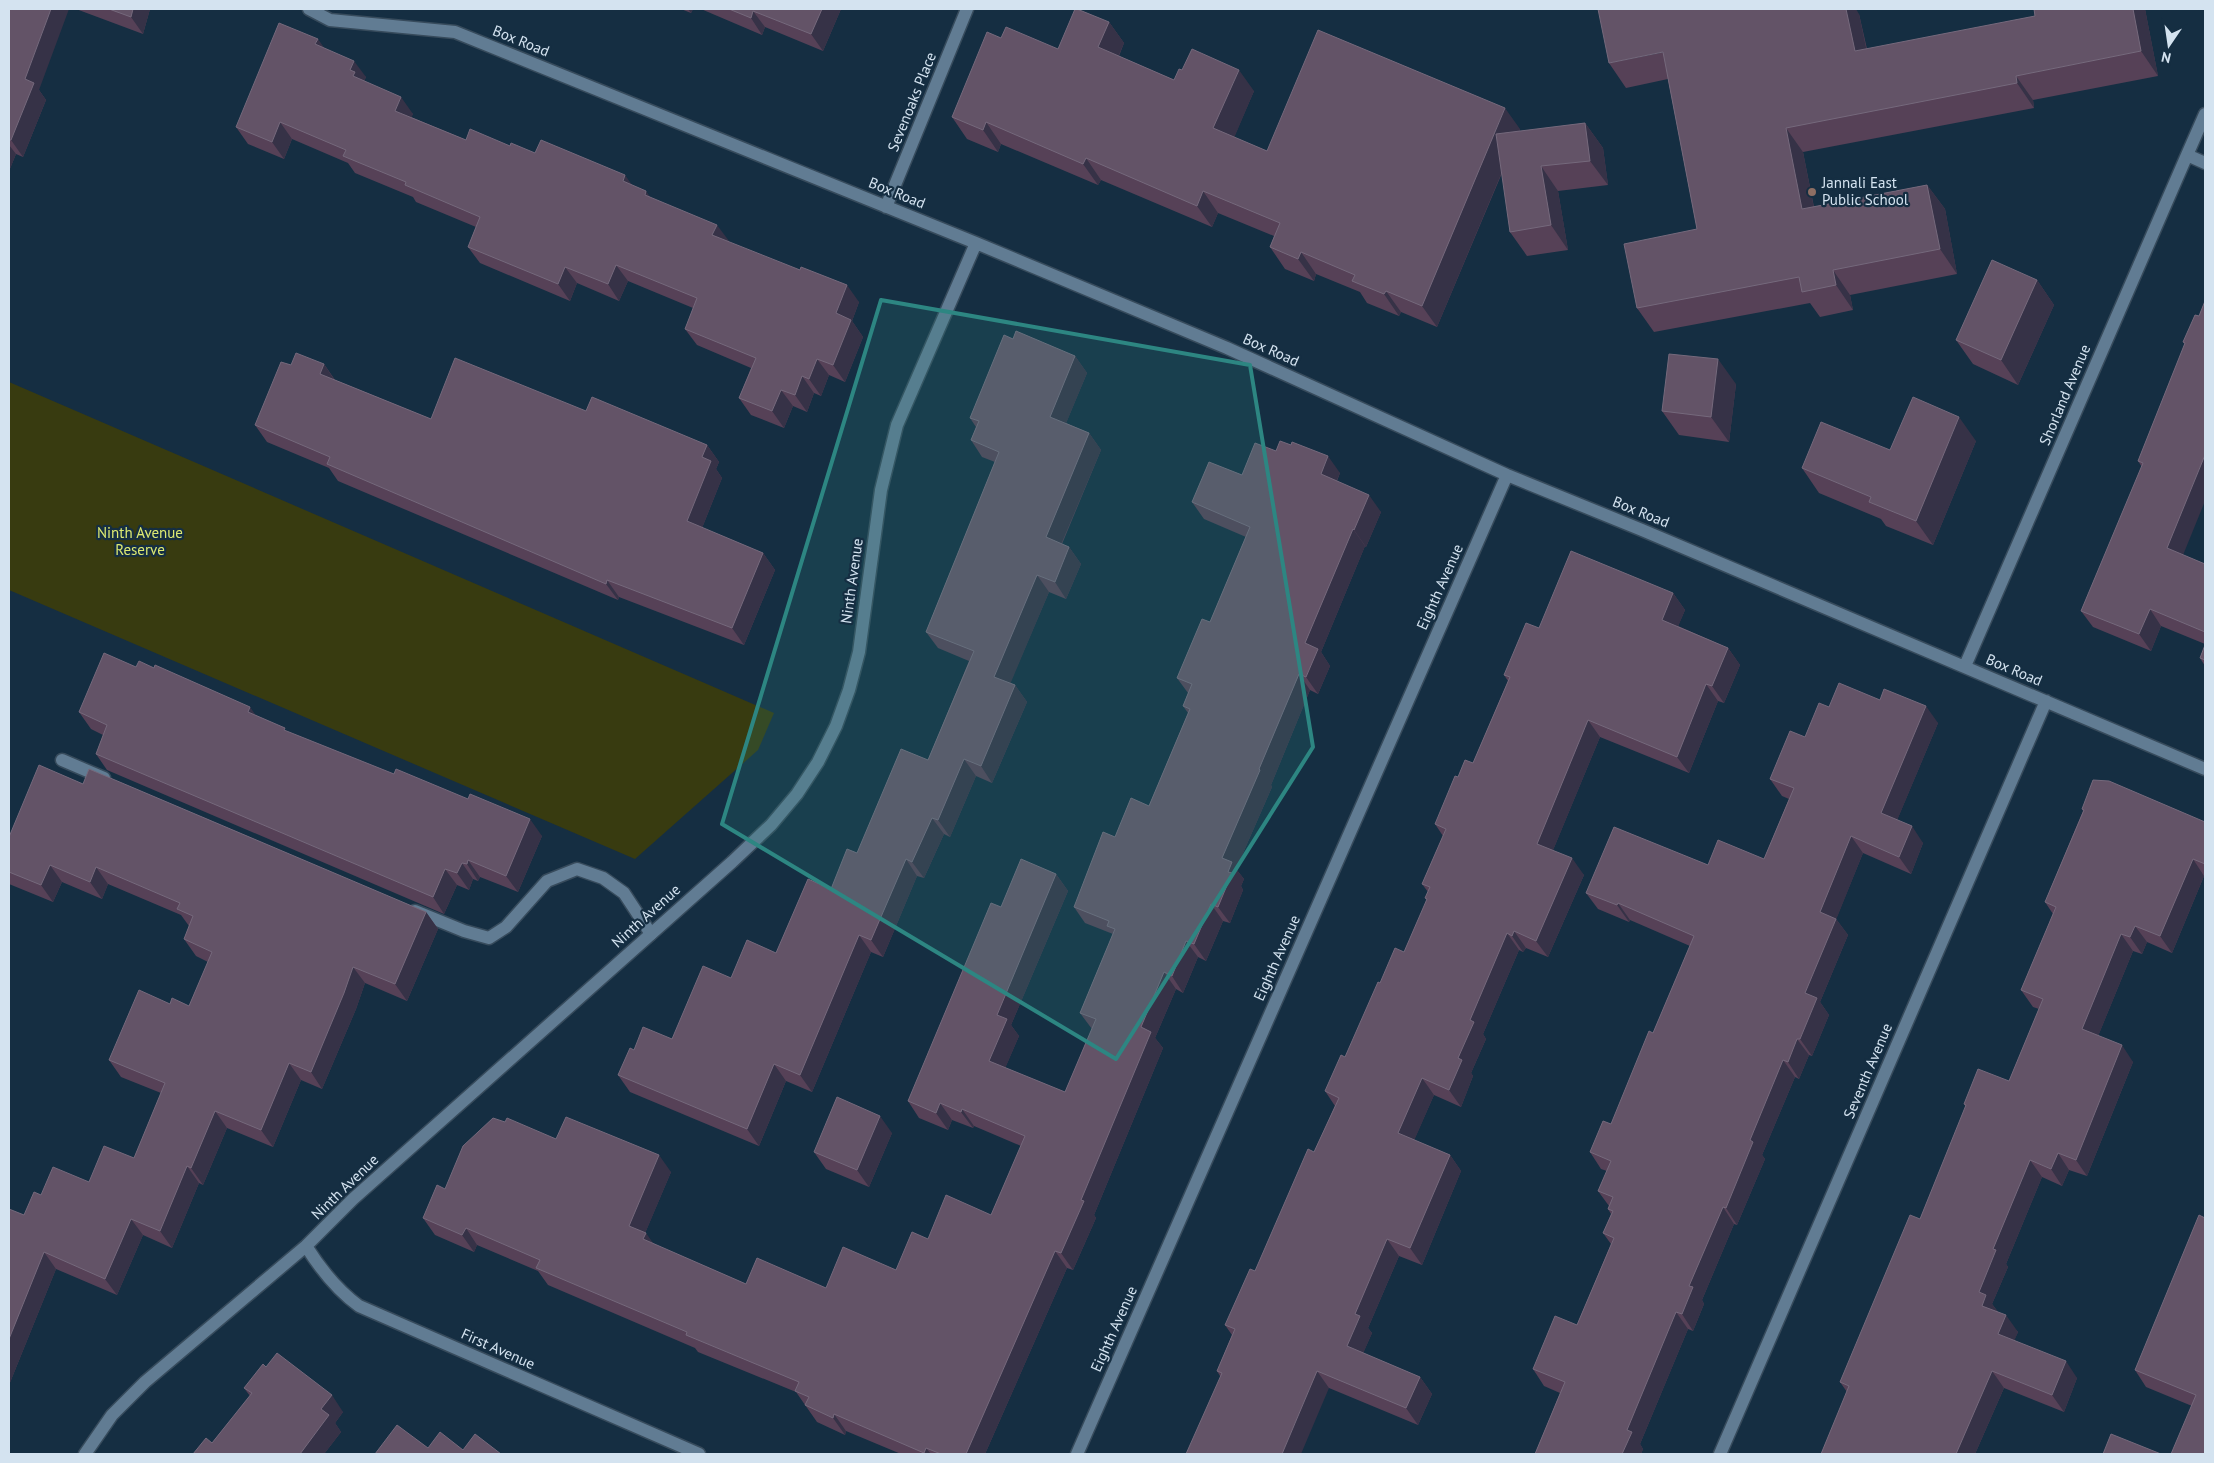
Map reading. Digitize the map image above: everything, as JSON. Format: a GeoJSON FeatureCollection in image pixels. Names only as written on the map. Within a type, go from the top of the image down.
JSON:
{"type":"FeatureCollection","features":[{"type":"Feature","properties":{"kind":"street","name":"Box Road"},"geometry":{"type":"LineString","coordinates":[[309,9],[330,20],[455,32],[976,243],[1227,348],[1506,475],[1965,666],[2205,769]]}},
{"type":"Feature","properties":{"kind":"street","name":"Sevenoaks Place"},"geometry":{"type":"LineString","coordinates":[[886,207],[967,9]]}},
{"type":"Feature","properties":{"kind":"street","name":"Shorland Avenue"},"geometry":{"type":"LineString","coordinates":[[1965,666],[2205,114]]}},
{"type":"Feature","properties":{"kind":"street"},"geometry":{"type":"LineString","coordinates":[[2188,155],[2205,163]]}},
{"type":"Feature","properties":{"kind":"street","name":"Ninth Avenue"},"geometry":{"type":"LineString","coordinates":[[85,1454],[112,1415],[144,1382],[306,1246],[353,1198],[772,825],[797,794],[818,762],[836,726],[849,690],[859,652],[881,490],[897,425],[976,243]]}},
{"type":"Feature","properties":{"kind":"street","name":"Eighth Avenue"},"geometry":{"type":"LineString","coordinates":[[1077,1454],[1506,475]]}},
{"type":"Feature","properties":{"kind":"street","name":"Seventh Avenue"},"geometry":{"type":"LineString","coordinates":[[1720,1454],[2046,701]]}},
{"type":"Feature","properties":{"kind":"street"},"geometry":{"type":"LineString","coordinates":[[62,760],[116,784]]}},
{"type":"Feature","properties":{"kind":"street"},"geometry":{"type":"LineString","coordinates":[[400,904],[464,931],[489,938],[506,927],[547,881],[577,869],[603,878],[624,893],[651,934]]}},
{"type":"Feature","properties":{"kind":"street","name":"First Avenue"},"geometry":{"type":"LineString","coordinates":[[306,1246],[318,1266],[345,1296],[359,1306],[699,1454]]}},
{"type":"Feature","properties":{"kind":"highlighted area"},"geometry":{"type":"Polygon","coordinates":[[[881,300],[1250,365],[1313,747],[1116,1059],[722,824],[881,300]]]}},
{"type":"Feature","properties":{"kind":"green space","name":"Ninth Avenue Reserve"},"geometry":{"type":"Polygon","coordinates":[[[9,382],[774,713],[758,750],[635,859],[9,590],[9,382]]]}},
{"type":"Feature","properties":{"kind":"building"},"geometry":{"type":"Polygon","coordinates":[[[9,9],[51,9],[25,79],[34,83],[11,140],[9,140],[9,9]]]}},
{"type":"Feature","properties":{"kind":"building"},"geometry":{"type":"Polygon","coordinates":[[[109,9],[133,9],[131,17],[109,9]]]}},
{"type":"Feature","properties":{"kind":"building"},"geometry":{"type":"Polygon","coordinates":[[[729,9],[822,9],[811,34],[753,11],[751,18],[729,9]]]}},
{"type":"Feature","properties":{"kind":"building"},"geometry":{"type":"Polygon","coordinates":[[[1075,9],[1109,22],[1098,47],[1174,80],[1179,69],[1182,70],[1192,49],[1239,70],[1213,128],[1267,151],[1318,30],[1505,108],[1422,306],[1386,291],[1384,294],[1352,281],[1355,275],[1301,252],[1298,259],[1270,247],[1280,223],[1203,191],[1197,206],[1086,158],[1083,164],[986,122],[983,130],[952,117],[987,32],[1001,38],[1006,27],[1058,49],[1075,9]]]}},
{"type":"Feature","properties":{"kind":"building"},"geometry":{"type":"Polygon","coordinates":[[[1598,9],[1846,9],[1855,51],[2035,16],[2034,9],[2133,9],[2141,51],[2016,76],[2017,83],[1786,128],[1802,209],[1927,185],[1940,249],[1833,270],[1836,285],[1802,292],[1799,277],[1637,308],[1624,244],[1697,229],[1663,52],[1609,63],[1598,9]]]}},
{"type":"Feature","properties":{"kind":"building"},"geometry":{"type":"Polygon","coordinates":[[[279,23],[318,39],[315,44],[354,61],[350,70],[355,72],[353,76],[401,97],[395,111],[466,140],[470,129],[510,146],[511,143],[535,153],[541,140],[625,175],[623,181],[646,191],[645,195],[717,225],[712,235],[800,270],[801,267],[847,285],[836,313],[851,320],[833,365],[817,359],[809,379],[802,376],[795,395],[781,390],[772,411],[739,398],[756,358],[685,329],[697,298],[616,265],[608,284],[565,267],[558,284],[468,247],[480,217],[405,185],[406,182],[343,156],[346,150],[280,122],[272,142],[236,127],[279,23]]]}},
{"type":"Feature","properties":{"kind":"building"},"geometry":{"type":"Polygon","coordinates":[[[1585,123],[1590,161],[1541,166],[1551,225],[1510,232],[1496,134],[1585,123]]]}},
{"type":"Feature","properties":{"kind":"building"},"geometry":{"type":"Polygon","coordinates":[[[1992,260],[2037,280],[2001,360],[1956,340],[1992,260]]]}},
{"type":"Feature","properties":{"kind":"building"},"geometry":{"type":"Polygon","coordinates":[[[2205,301],[2205,455],[2167,548],[2205,564],[2205,632],[2150,609],[2139,634],[2081,611],[2143,463],[2138,461],[2185,343],[2183,342],[2195,315],[2199,316],[2205,301]]]}},
{"type":"Feature","properties":{"kind":"building"},"geometry":{"type":"Polygon","coordinates":[[[1016,331],[1075,356],[1050,417],[1089,433],[1046,537],[1069,547],[1055,582],[1037,575],[994,677],[1015,685],[981,766],[964,759],[938,820],[932,818],[912,862],[906,859],[871,940],[859,935],[800,1075],[774,1064],[747,1129],[618,1075],[630,1048],[634,1050],[643,1027],[672,1039],[703,966],[731,978],[747,940],[776,953],[808,879],[831,889],[847,849],[857,853],[901,749],[928,760],[974,651],[926,632],[999,452],[971,440],[979,421],[970,418],[1004,335],[1013,339],[1016,331]]]}},
{"type":"Feature","properties":{"kind":"building"},"geometry":{"type":"Polygon","coordinates":[[[296,353],[324,364],[320,374],[431,419],[455,358],[586,411],[592,397],[707,445],[702,457],[711,461],[687,521],[763,553],[732,628],[607,580],[606,584],[327,464],[330,457],[255,425],[281,362],[291,365],[296,353]]]}},
{"type":"Feature","properties":{"kind":"building"},"geometry":{"type":"Polygon","coordinates":[[[1669,354],[1718,359],[1711,417],[1662,411],[1669,354]]]}},
{"type":"Feature","properties":{"kind":"building"},"geometry":{"type":"Polygon","coordinates":[[[1913,397],[1959,417],[1916,521],[1869,502],[1871,497],[1802,468],[1821,422],[1890,450],[1913,397]]]}},
{"type":"Feature","properties":{"kind":"building"},"geometry":{"type":"Polygon","coordinates":[[[1280,441],[1291,445],[1292,442],[1328,456],[1321,474],[1369,495],[1305,643],[1318,649],[1306,677],[1299,674],[1222,858],[1232,862],[1228,872],[1232,873],[1218,907],[1211,904],[1194,944],[1186,941],[1172,976],[1164,972],[1141,1027],[1151,1032],[1081,1200],[1084,1201],[1061,1253],[1055,1251],[966,1454],[941,1454],[926,1448],[924,1453],[834,1414],[833,1418],[805,1405],[809,1397],[795,1391],[799,1382],[686,1335],[687,1332],[536,1268],[540,1260],[466,1228],[462,1235],[423,1218],[437,1185],[445,1189],[463,1146],[493,1118],[505,1122],[507,1118],[556,1139],[566,1117],[659,1155],[629,1226],[646,1233],[643,1239],[746,1284],[757,1258],[826,1288],[843,1247],[896,1270],[912,1232],[928,1239],[946,1195],[991,1215],[1025,1136],[962,1109],[961,1112],[940,1103],[936,1113],[908,1101],[991,903],[1001,907],[1021,859],[1056,874],[997,1015],[1007,1019],[989,1061],[1065,1092],[1096,1019],[1080,1013],[1115,929],[1107,926],[1109,921],[1074,907],[1103,832],[1115,837],[1131,798],[1149,806],[1190,709],[1183,706],[1192,684],[1177,678],[1202,619],[1210,622],[1250,527],[1192,502],[1209,462],[1242,475],[1255,443],[1276,451],[1280,441]]]}},
{"type":"Feature","properties":{"kind":"building"},"geometry":{"type":"Polygon","coordinates":[[[1571,551],[1673,593],[1662,620],[1728,648],[1712,686],[1706,684],[1677,757],[1588,720],[1537,844],[1572,858],[1536,941],[1514,931],[1512,936],[1507,933],[1470,1020],[1474,1022],[1458,1058],[1462,1060],[1449,1090],[1422,1078],[1398,1133],[1450,1155],[1410,1248],[1387,1239],[1355,1314],[1360,1316],[1347,1346],[1420,1377],[1406,1408],[1317,1371],[1282,1454],[1186,1454],[1222,1373],[1217,1371],[1235,1329],[1225,1325],[1250,1269],[1255,1271],[1308,1149],[1314,1152],[1339,1098],[1325,1091],[1341,1055],[1345,1057],[1395,948],[1404,952],[1427,899],[1425,898],[1430,887],[1422,884],[1446,829],[1435,824],[1455,776],[1458,777],[1465,760],[1473,763],[1510,677],[1504,675],[1526,623],[1539,628],[1571,551]]]}},
{"type":"Feature","properties":{"kind":"building"},"geometry":{"type":"Polygon","coordinates":[[[2205,645],[2205,660],[2200,658],[2205,645]]]}},
{"type":"Feature","properties":{"kind":"building"},"geometry":{"type":"Polygon","coordinates":[[[104,653],[136,667],[139,661],[154,668],[155,665],[250,707],[248,712],[285,728],[284,730],[394,774],[396,769],[468,799],[470,794],[530,819],[506,876],[468,860],[467,864],[462,863],[457,873],[445,869],[433,897],[96,754],[107,725],[79,712],[104,653]]]}},
{"type":"Feature","properties":{"kind":"building"},"geometry":{"type":"Polygon","coordinates":[[[1839,683],[1880,700],[1884,689],[1926,706],[1881,813],[1912,826],[1899,857],[1851,836],[1820,912],[1836,919],[1805,993],[1817,998],[1788,1062],[1783,1060],[1750,1140],[1753,1142],[1726,1208],[1723,1207],[1689,1286],[1693,1287],[1682,1314],[1676,1312],[1627,1430],[1632,1432],[1622,1454],[1535,1454],[1565,1382],[1533,1369],[1555,1316],[1577,1325],[1614,1238],[1603,1233],[1613,1211],[1608,1209],[1613,1197],[1598,1191],[1611,1161],[1590,1152],[1603,1121],[1611,1124],[1649,1031],[1653,1033],[1694,936],[1618,903],[1617,905],[1586,893],[1614,827],[1708,865],[1718,840],[1764,859],[1794,788],[1770,779],[1790,731],[1805,737],[1819,703],[1829,707],[1839,683]]]}},
{"type":"Feature","properties":{"kind":"building"},"geometry":{"type":"Polygon","coordinates":[[[39,765],[83,784],[89,769],[426,912],[395,984],[353,967],[311,1072],[289,1063],[261,1130],[215,1111],[191,1168],[187,1166],[160,1231],[131,1219],[105,1279],[44,1252],[9,1339],[9,1209],[24,1215],[34,1192],[41,1195],[53,1167],[89,1182],[104,1146],[134,1158],[165,1083],[109,1060],[139,990],[170,1004],[172,998],[189,1006],[212,952],[184,939],[193,916],[177,909],[180,903],[96,867],[90,882],[50,865],[41,885],[9,872],[9,837],[39,765]]]}},
{"type":"Feature","properties":{"kind":"building"},"geometry":{"type":"Polygon","coordinates":[[[2093,780],[2109,781],[2205,822],[2205,864],[2193,859],[2160,936],[2135,926],[2130,937],[2121,934],[2082,1029],[2122,1045],[2076,1160],[2058,1153],[2051,1169],[2030,1160],[1993,1249],[1996,1250],[1979,1292],[1986,1295],[1982,1306],[2006,1315],[1998,1334],[2066,1361],[2052,1395],[1992,1371],[1956,1454],[1821,1454],[1849,1386],[1840,1382],[1910,1215],[1920,1219],[1966,1105],[1964,1104],[1978,1069],[2009,1081],[2043,999],[2021,990],[2056,907],[2045,902],[2084,810],[2082,809],[2093,780]]]}},
{"type":"Feature","properties":{"kind":"building"},"geometry":{"type":"Polygon","coordinates":[[[837,1097],[880,1116],[857,1170],[814,1152],[837,1097]]]}},
{"type":"Feature","properties":{"kind":"building"},"geometry":{"type":"Polygon","coordinates":[[[2199,1215],[2205,1218],[2205,1454],[2171,1454],[2196,1395],[2135,1370],[2199,1215]]]}},
{"type":"Feature","properties":{"kind":"building"},"geometry":{"type":"Polygon","coordinates":[[[277,1353],[332,1395],[321,1409],[329,1415],[300,1454],[193,1454],[206,1438],[212,1443],[252,1393],[244,1388],[263,1364],[266,1367],[277,1353]]]}},
{"type":"Feature","properties":{"kind":"building"},"geometry":{"type":"Polygon","coordinates":[[[397,1425],[428,1448],[440,1432],[463,1450],[475,1434],[501,1454],[375,1454],[397,1425]]]}},
{"type":"Feature","properties":{"kind":"building"},"geometry":{"type":"Polygon","coordinates":[[[2111,1434],[2161,1454],[2103,1454],[2111,1434]]]}},
{"type":"Feature","properties":{"kind":"place","name":"Jannali East Public School"},"geometry":{"type":"Point","coordinates":[1812,192]}}]}
